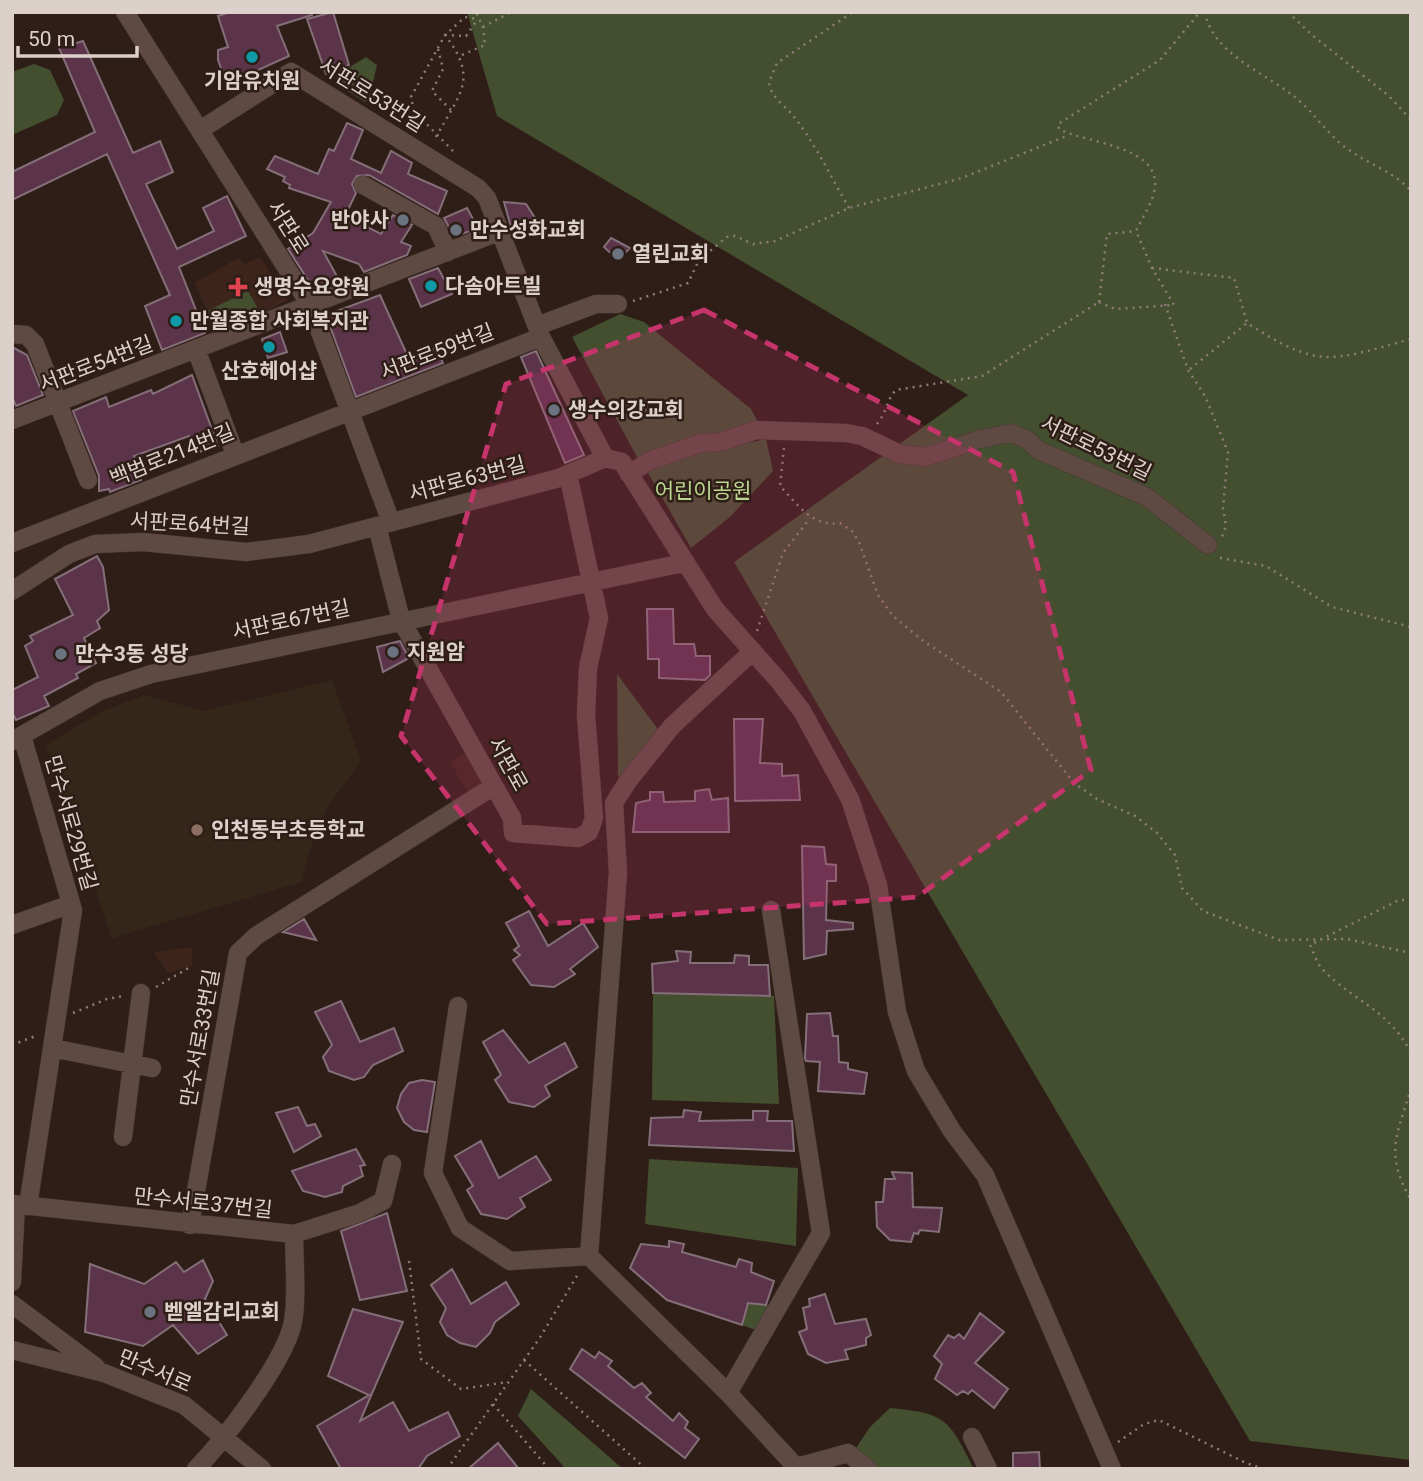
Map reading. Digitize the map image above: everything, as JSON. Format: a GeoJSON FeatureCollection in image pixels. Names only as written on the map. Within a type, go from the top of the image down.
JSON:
{"type":"FeatureCollection","features":[{"type":"Feature","properties":{"kind":"street","name":"서판로"},"geometry":{"type":"LineString","coordinates":[[125,12],[310,305],[349,410],[384,524],[401,620],[512,818],[513,834],[578,838],[589,832],[594,818],[586,715],[589,668],[599,618],[593,584]]}},
{"type":"Feature","properties":{"kind":"street","name":"서판로53번길"},"geometry":{"type":"LineString","coordinates":[[200,130],[292,72],[478,188],[487,198],[539,331],[605,458],[622,462],[683,563],[715,609],[802,711],[850,799],[878,885],[897,1012],[916,1071],[952,1131],[985,1175],[1112,1469]]}},
{"type":"Feature","properties":{"kind":"street"},"geometry":{"type":"LineString","coordinates":[[363,185],[436,226],[448,252]]}},
{"type":"Feature","properties":{"kind":"street"},"geometry":{"type":"LineString","coordinates":[[310,305],[501,231]]}},
{"type":"Feature","properties":{"kind":"street"},"geometry":{"type":"LineString","coordinates":[[539,331],[596,304],[618,304]]}},
{"type":"Feature","properties":{"kind":"street","name":"서판로54번길"},"geometry":{"type":"LineString","coordinates":[[12,421],[310,305]]}},
{"type":"Feature","properties":{"kind":"street","name":"서판로59번길"},"geometry":{"type":"LineString","coordinates":[[349,410],[539,331]]}},
{"type":"Feature","properties":{"kind":"street"},"geometry":{"type":"LineString","coordinates":[[12,334],[26,335],[35,344],[88,480]]}},
{"type":"Feature","properties":{"kind":"street"},"geometry":{"type":"LineString","coordinates":[[196,349],[235,454]]}},
{"type":"Feature","properties":{"kind":"street","name":"백범로214번길"},"geometry":{"type":"LineString","coordinates":[[12,543],[349,410]]}},
{"type":"Feature","properties":{"kind":"street","name":"서판로53번길"},"geometry":{"type":"LineString","coordinates":[[629,474],[649,461],[702,443],[721,442],[756,430],[846,433],[900,454],[925,457],[979,439],[1012,433],[1028,440],[1038,450],[1147,497],[1213,547]]}},
{"type":"Feature","properties":{"kind":"street","name":"서판로63번길"},"geometry":{"type":"LineString","coordinates":[[384,524],[568,474],[605,458]]}},
{"type":"Feature","properties":{"kind":"street"},"geometry":{"type":"LineString","coordinates":[[568,474],[593,584]]}},
{"type":"Feature","properties":{"kind":"street","name":"서판로64번길"},"geometry":{"type":"LineString","coordinates":[[12,592],[69,554],[95,544],[143,542],[246,552],[309,544],[384,524]]}},
{"type":"Feature","properties":{"kind":"street","name":"서판로67번길"},"geometry":{"type":"LineString","coordinates":[[17,738],[100,691],[151,674],[401,620],[593,584],[683,563]]}},
{"type":"Feature","properties":{"kind":"street"},"geometry":{"type":"LineString","coordinates":[[589,1256],[618,873],[614,803],[672,726],[753,651]]}},
{"type":"Feature","properties":{"kind":"street","name":"만수서로29번길"},"geometry":{"type":"LineString","coordinates":[[12,1282],[19,1205],[52,1048],[73,910],[17,738]]}},
{"type":"Feature","properties":{"kind":"street","name":"만수서로33번길"},"geometry":{"type":"LineString","coordinates":[[190,1225],[238,953],[256,936],[494,786]]}},
{"type":"Feature","properties":{"kind":"street"},"geometry":{"type":"LineString","coordinates":[[12,925],[71,904]]}},
{"type":"Feature","properties":{"kind":"street"},"geometry":{"type":"LineString","coordinates":[[729,1393],[821,1233],[771,910]]}},
{"type":"Feature","properties":{"kind":"street"},"geometry":{"type":"LineString","coordinates":[[123,1137],[141,993]]}},
{"type":"Feature","properties":{"kind":"street"},"geometry":{"type":"LineString","coordinates":[[458,1006],[433,1173],[460,1228],[510,1261],[589,1256],[729,1393],[798,1468],[848,1453],[868,1469]]}},
{"type":"Feature","properties":{"kind":"street"},"geometry":{"type":"LineString","coordinates":[[52,1048],[133,1062],[152,1068]]}},
{"type":"Feature","properties":{"kind":"street"},"geometry":{"type":"LineString","coordinates":[[294,1234],[360,1213],[383,1201],[392,1164]]}},
{"type":"Feature","properties":{"kind":"street","name":"만수서로37번길"},"geometry":{"type":"LineString","coordinates":[[19,1205],[294,1234],[292,1325],[276,1361],[224,1436],[196,1469]]}},
{"type":"Feature","properties":{"kind":"street"},"geometry":{"type":"LineString","coordinates":[[12,1304],[104,1373]]}},
{"type":"Feature","properties":{"kind":"street","name":"만수서로"},"geometry":{"type":"LineString","coordinates":[[12,1350],[104,1373],[184,1405],[262,1469]]}},
{"type":"Feature","properties":{"kind":"street"},"geometry":{"type":"LineString","coordinates":[[972,1437],[988,1469]]}},
{"type":"Feature","properties":{"kind":"path"},"geometry":{"type":"LineString","coordinates":[[461,55],[484,47],[483,27],[476,12]]}},
{"type":"Feature","properties":{"kind":"path"},"geometry":{"type":"LineString","coordinates":[[483,27],[512,12]]}},
{"type":"Feature","properties":{"kind":"path"},"geometry":{"type":"LineString","coordinates":[[849,208],[793,116],[774,96],[769,82],[777,63],[853,12]]}},
{"type":"Feature","properties":{"kind":"path"},"geometry":{"type":"LineString","coordinates":[[1099,302],[1115,309],[1174,305],[1152,268],[1136,231],[1155,186],[1148,166],[1125,149],[1069,135],[1059,129],[1058,124],[1160,60],[1200,12]]}},
{"type":"Feature","properties":{"kind":"path"},"geometry":{"type":"LineString","coordinates":[[1205,12],[1208,27],[1234,55],[1296,98],[1349,150],[1382,167],[1411,191]]}},
{"type":"Feature","properties":{"kind":"path"},"geometry":{"type":"LineString","coordinates":[[1288,12],[1311,35],[1389,96],[1411,120]]}},
{"type":"Feature","properties":{"kind":"path"},"geometry":{"type":"LineString","coordinates":[[445,35],[461,55],[466,78],[436,136],[411,103],[445,35],[465,17],[478,19]]}},
{"type":"Feature","properties":{"kind":"path"},"geometry":{"type":"LineString","coordinates":[[445,35],[466,36],[478,19]]}},
{"type":"Feature","properties":{"kind":"path"},"geometry":{"type":"LineString","coordinates":[[438,49],[443,69],[432,91],[451,110]]}},
{"type":"Feature","properties":{"kind":"path"},"geometry":{"type":"LineString","coordinates":[[618,304],[688,283],[699,260],[727,237],[735,236],[762,244],[849,208],[962,178],[1069,135]]}},
{"type":"Feature","properties":{"kind":"path"},"geometry":{"type":"LineString","coordinates":[[1099,302],[1107,234],[1136,231]]}},
{"type":"Feature","properties":{"kind":"path"},"geometry":{"type":"LineString","coordinates":[[1152,268],[1234,278],[1247,323],[1293,351],[1320,357],[1347,356],[1411,339]]}},
{"type":"Feature","properties":{"kind":"path"},"geometry":{"type":"LineString","coordinates":[[888,448],[876,425],[885,416],[890,397],[895,390],[982,376],[1099,302]]}},
{"type":"Feature","properties":{"kind":"path"},"geometry":{"type":"LineString","coordinates":[[1165,304],[1188,370],[1205,396],[1228,452],[1223,508],[1226,526],[1213,547],[1228,561],[1266,566],[1332,607],[1411,627]]}},
{"type":"Feature","properties":{"kind":"path"},"geometry":{"type":"LineString","coordinates":[[1188,370],[1247,323]]}},
{"type":"Feature","properties":{"kind":"path"},"geometry":{"type":"LineString","coordinates":[[785,431],[780,486],[810,519],[827,524],[840,523],[852,531],[878,595],[892,615],[922,639],[1001,692],[1074,783],[1157,832],[1175,855],[1182,888],[1195,905],[1215,917],[1269,938],[1357,940],[1411,953]]}},
{"type":"Feature","properties":{"kind":"path"},"geometry":{"type":"LineString","coordinates":[[753,651],[758,625],[783,553],[810,519]]}},
{"type":"Feature","properties":{"kind":"path"},"geometry":{"type":"LineString","coordinates":[[1411,900],[1399,900],[1310,945],[1321,969],[1381,1013],[1400,1031],[1411,1053]]}},
{"type":"Feature","properties":{"kind":"path"},"geometry":{"type":"LineString","coordinates":[[12,1045],[44,1032],[56,1022],[107,999],[141,993],[192,966]]}},
{"type":"Feature","properties":{"kind":"path"},"geometry":{"type":"LineString","coordinates":[[1411,1088],[1393,1154],[1398,1177],[1411,1200]]}},
{"type":"Feature","properties":{"kind":"path"},"geometry":{"type":"LineString","coordinates":[[447,1469],[524,1360],[589,1256]]}},
{"type":"Feature","properties":{"kind":"path"},"geometry":{"type":"LineString","coordinates":[[409,1261],[421,1359],[461,1389],[508,1382]]}},
{"type":"Feature","properties":{"kind":"path"},"geometry":{"type":"LineString","coordinates":[[524,1360],[646,1469]]}},
{"type":"Feature","properties":{"kind":"path"},"geometry":{"type":"LineString","coordinates":[[493,1404],[549,1469]]}},
{"type":"Feature","properties":{"kind":"path"},"geometry":{"type":"LineString","coordinates":[[1103,1452],[1144,1424],[1159,1420],[1246,1464],[1264,1469]]}},
{"type":"Feature","properties":{"kind":"highlighted area"},"geometry":{"type":"Polygon","coordinates":[[[704,310],[1013,472],[1091,770],[917,897],[547,924],[401,736],[506,384],[704,310]]]}},
{"type":"Feature","properties":{"kind":"shaded area","name":"생명수요양원"},"geometry":{"type":"Polygon","coordinates":[[[260,257],[288,300],[261,314],[248,291],[207,311],[195,283],[238,258],[245,264],[260,257]]]}},
{"type":"Feature","properties":{"kind":"shaded area","name":"인천동부초등학교"},"geometry":{"type":"Polygon","coordinates":[[[332,680],[361,761],[328,806],[308,854],[302,882],[112,938],[46,745],[101,712],[144,695],[204,711],[332,680]]]}},
{"type":"Feature","properties":{"kind":"shaded area"},"geometry":{"type":"Polygon","coordinates":[[[467,753],[483,784],[468,793],[450,762],[467,753]]]}},
{"type":"Feature","properties":{"kind":"shaded area"},"geometry":{"type":"Polygon","coordinates":[[[192,947],[192,966],[168,973],[154,952],[192,947]]]}},
{"type":"Feature","properties":{"kind":"green space"},"geometry":{"type":"Polygon","coordinates":[[[467,12],[1411,12],[1411,1460],[1250,1441],[734,562],[968,395],[497,116],[467,12]]]}},
{"type":"Feature","properties":{"kind":"green space"},"geometry":{"type":"Polygon","coordinates":[[[366,57],[377,65],[369,100],[365,102],[335,83],[337,75],[366,57]]]}},
{"type":"Feature","properties":{"kind":"green space"},"geometry":{"type":"Polygon","coordinates":[[[34,64],[50,70],[64,100],[57,115],[12,135],[12,72],[34,64]]]}},
{"type":"Feature","properties":{"kind":"green space"},"geometry":{"type":"Polygon","coordinates":[[[248,291],[261,314],[216,332],[207,311],[248,291]]]}},
{"type":"Feature","properties":{"kind":"green space"},"geometry":{"type":"Polygon","coordinates":[[[620,314],[644,322],[751,409],[757,420],[732,432],[709,434],[638,459],[572,337],[620,314]]]}},
{"type":"Feature","properties":{"kind":"green space","name":"어린이공원"},"geometry":{"type":"Polygon","coordinates":[[[766,439],[773,471],[730,517],[691,548],[647,471],[701,452],[766,439]]]}},
{"type":"Feature","properties":{"kind":"green space"},"geometry":{"type":"Polygon","coordinates":[[[617,674],[660,732],[618,778],[617,674]]]}},
{"type":"Feature","properties":{"kind":"green space"},"geometry":{"type":"Polygon","coordinates":[[[653,993],[774,996],[779,1104],[652,1100],[653,993]]]}},
{"type":"Feature","properties":{"kind":"green space"},"geometry":{"type":"Polygon","coordinates":[[[649,1159],[798,1168],[796,1246],[645,1224],[649,1159]]]}},
{"type":"Feature","properties":{"kind":"green space"},"geometry":{"type":"Polygon","coordinates":[[[748,1303],[769,1305],[764,1333],[742,1325],[748,1303]]]}},
{"type":"Feature","properties":{"kind":"green space"},"geometry":{"type":"Polygon","coordinates":[[[531,1389],[623,1469],[566,1469],[518,1416],[531,1389]]]}},
{"type":"Feature","properties":{"kind":"green space"},"geometry":{"type":"Polygon","coordinates":[[[890,1408],[924,1413],[944,1422],[951,1429],[974,1469],[876,1469],[854,1451],[870,1427],[890,1408]]]}},
{"type":"Feature","properties":{"kind":"building"},"geometry":{"type":"Polygon","coordinates":[[[230,12],[312,12],[312,15],[277,26],[289,56],[227,84],[218,60],[218,50],[228,47],[218,16],[230,12]]]}},
{"type":"Feature","properties":{"kind":"building"},"geometry":{"type":"Polygon","coordinates":[[[333,12],[349,65],[326,74],[307,19],[333,12]]]}},
{"type":"Feature","properties":{"kind":"building"},"geometry":{"type":"Polygon","coordinates":[[[83,41],[133,153],[160,141],[173,172],[146,184],[177,249],[214,231],[203,208],[227,196],[246,236],[179,267],[205,333],[162,350],[145,306],[170,295],[107,154],[12,200],[12,172],[95,132],[59,48],[83,41]]]}},
{"type":"Feature","properties":{"kind":"building"},"geometry":{"type":"Polygon","coordinates":[[[347,123],[363,130],[351,159],[381,173],[391,151],[412,163],[408,174],[447,191],[438,214],[369,175],[357,176],[352,184],[356,193],[345,216],[381,234],[393,215],[412,225],[401,242],[411,246],[407,255],[364,272],[359,264],[323,251],[339,280],[315,291],[288,249],[313,233],[331,202],[289,188],[290,185],[283,181],[285,177],[267,169],[275,156],[318,174],[329,149],[334,151],[347,123]]]}},
{"type":"Feature","properties":{"kind":"building"},"geometry":{"type":"Polygon","coordinates":[[[504,202],[526,204],[535,218],[512,231],[504,202]]]}},
{"type":"Feature","properties":{"kind":"building","name":"만수성화교회"},"geometry":{"type":"Polygon","coordinates":[[[467,208],[478,228],[454,237],[444,218],[467,208]]]}},
{"type":"Feature","properties":{"kind":"building","name":"열린교회"},"geometry":{"type":"Polygon","coordinates":[[[611,238],[630,248],[618,260],[604,247],[611,238]]]}},
{"type":"Feature","properties":{"kind":"building","name":"다솜아트빌"},"geometry":{"type":"Polygon","coordinates":[[[438,268],[452,294],[421,307],[409,279],[438,268]]]}},
{"type":"Feature","properties":{"kind":"building"},"geometry":{"type":"Polygon","coordinates":[[[380,295],[409,359],[436,348],[443,363],[356,397],[326,315],[380,295]]]}},
{"type":"Feature","properties":{"kind":"building"},"geometry":{"type":"Polygon","coordinates":[[[280,332],[287,352],[268,358],[262,339],[280,332]]]}},
{"type":"Feature","properties":{"kind":"building"},"geometry":{"type":"Polygon","coordinates":[[[12,347],[27,355],[43,395],[16,406],[12,397],[12,347]]]}},
{"type":"Feature","properties":{"kind":"building"},"geometry":{"type":"Polygon","coordinates":[[[536,351],[584,455],[565,463],[521,357],[536,351]]]}},
{"type":"Feature","properties":{"kind":"building"},"geometry":{"type":"Polygon","coordinates":[[[192,375],[218,446],[196,453],[189,436],[134,456],[141,480],[110,492],[109,489],[99,491],[99,476],[73,411],[106,397],[109,407],[151,390],[153,394],[192,375]]]}},
{"type":"Feature","properties":{"kind":"building"},"geometry":{"type":"Polygon","coordinates":[[[97,556],[103,567],[109,610],[97,621],[100,628],[84,638],[96,663],[76,674],[78,678],[44,696],[49,706],[16,720],[12,712],[12,690],[38,677],[25,646],[33,641],[30,636],[73,615],[55,579],[97,556]]]}},
{"type":"Feature","properties":{"kind":"building"},"geometry":{"type":"Polygon","coordinates":[[[647,609],[673,609],[674,644],[694,644],[696,656],[710,656],[710,675],[705,680],[659,678],[659,659],[648,659],[647,609]]]}},
{"type":"Feature","properties":{"kind":"building","name":"지원암"},"geometry":{"type":"Polygon","coordinates":[[[400,641],[409,658],[383,672],[377,647],[400,641]]]}},
{"type":"Feature","properties":{"kind":"building"},"geometry":{"type":"Polygon","coordinates":[[[734,719],[763,719],[760,763],[782,764],[782,776],[798,775],[800,800],[735,801],[734,719]]]}},
{"type":"Feature","properties":{"kind":"building"},"geometry":{"type":"Polygon","coordinates":[[[709,789],[712,800],[728,798],[729,832],[633,832],[636,803],[650,800],[650,792],[663,792],[664,802],[695,801],[695,791],[709,789]]]}},
{"type":"Feature","properties":{"kind":"building"},"geometry":{"type":"Polygon","coordinates":[[[802,846],[824,847],[826,864],[836,865],[836,881],[827,881],[826,920],[853,923],[853,929],[827,931],[826,954],[804,959],[802,846]]]}},
{"type":"Feature","properties":{"kind":"building"},"geometry":{"type":"Polygon","coordinates":[[[529,911],[548,946],[583,923],[598,947],[570,969],[575,974],[554,987],[531,985],[513,960],[520,955],[514,950],[519,946],[506,923],[529,911]]]}},
{"type":"Feature","properties":{"kind":"building"},"geometry":{"type":"Polygon","coordinates":[[[304,919],[316,940],[283,932],[304,919]]]}},
{"type":"Feature","properties":{"kind":"building"},"geometry":{"type":"Polygon","coordinates":[[[676,951],[691,952],[690,963],[734,963],[735,955],[749,956],[749,965],[768,965],[770,996],[653,993],[652,964],[678,961],[676,951]]]}},
{"type":"Feature","properties":{"kind":"building"},"geometry":{"type":"Polygon","coordinates":[[[341,1001],[360,1042],[394,1028],[403,1051],[373,1065],[364,1077],[354,1080],[329,1071],[323,1057],[332,1045],[315,1012],[341,1001]]]}},
{"type":"Feature","properties":{"kind":"building"},"geometry":{"type":"Polygon","coordinates":[[[830,1013],[833,1036],[838,1036],[839,1062],[848,1063],[848,1069],[867,1073],[864,1094],[818,1091],[820,1062],[806,1061],[805,1058],[807,1014],[830,1013]]]}},
{"type":"Feature","properties":{"kind":"building"},"geometry":{"type":"Polygon","coordinates":[[[503,1030],[529,1063],[565,1043],[577,1067],[545,1086],[550,1096],[534,1107],[509,1102],[495,1080],[501,1075],[483,1042],[503,1030]]]}},
{"type":"Feature","properties":{"kind":"building"},"geometry":{"type":"Polygon","coordinates":[[[422,1080],[435,1082],[427,1132],[414,1130],[404,1122],[397,1108],[401,1094],[409,1083],[422,1080]]]}},
{"type":"Feature","properties":{"kind":"building"},"geometry":{"type":"Polygon","coordinates":[[[298,1107],[307,1126],[315,1124],[321,1136],[294,1152],[276,1113],[298,1107]]]}},
{"type":"Feature","properties":{"kind":"building"},"geometry":{"type":"Polygon","coordinates":[[[684,1110],[701,1112],[699,1121],[753,1120],[753,1111],[768,1111],[767,1121],[792,1121],[794,1151],[649,1145],[651,1118],[683,1117],[684,1110]]]}},
{"type":"Feature","properties":{"kind":"building"},"geometry":{"type":"Polygon","coordinates":[[[481,1141],[499,1178],[536,1156],[551,1180],[520,1198],[525,1207],[507,1219],[481,1214],[467,1190],[473,1186],[455,1156],[481,1141]]]}},
{"type":"Feature","properties":{"kind":"building"},"geometry":{"type":"Polygon","coordinates":[[[356,1149],[365,1165],[360,1166],[363,1176],[343,1186],[342,1192],[325,1197],[303,1191],[292,1171],[356,1149]]]}},
{"type":"Feature","properties":{"kind":"building"},"geometry":{"type":"Polygon","coordinates":[[[892,1172],[912,1173],[913,1207],[942,1208],[939,1232],[920,1230],[918,1234],[914,1233],[911,1242],[890,1240],[877,1227],[876,1202],[883,1202],[885,1179],[895,1179],[892,1172]]]}},
{"type":"Feature","properties":{"kind":"building"},"geometry":{"type":"Polygon","coordinates":[[[387,1213],[407,1291],[360,1300],[341,1231],[387,1213]]]}},
{"type":"Feature","properties":{"kind":"building"},"geometry":{"type":"Polygon","coordinates":[[[669,1241],[684,1244],[682,1252],[736,1267],[739,1259],[752,1263],[751,1272],[774,1281],[766,1305],[748,1303],[742,1325],[667,1300],[630,1268],[641,1244],[669,1247],[669,1241]]]}},
{"type":"Feature","properties":{"kind":"building","name":"벧엘감리교회"},"geometry":{"type":"Polygon","coordinates":[[[203,1260],[213,1281],[205,1299],[227,1335],[198,1354],[173,1325],[143,1346],[85,1332],[90,1264],[144,1284],[176,1262],[184,1272],[203,1260]]]}},
{"type":"Feature","properties":{"kind":"building"},"geometry":{"type":"Polygon","coordinates":[[[452,1269],[471,1304],[506,1282],[519,1304],[495,1322],[490,1333],[476,1347],[460,1343],[447,1335],[440,1322],[446,1308],[431,1285],[452,1269]]]}},
{"type":"Feature","properties":{"kind":"building"},"geometry":{"type":"Polygon","coordinates":[[[825,1294],[835,1324],[866,1319],[871,1335],[866,1338],[866,1345],[845,1350],[848,1359],[826,1363],[808,1354],[799,1332],[807,1329],[803,1308],[810,1306],[809,1299],[825,1294]]]}},
{"type":"Feature","properties":{"kind":"building"},"geometry":{"type":"Polygon","coordinates":[[[353,1309],[403,1322],[360,1421],[393,1402],[409,1431],[448,1412],[460,1436],[427,1456],[418,1469],[341,1469],[317,1426],[369,1395],[328,1376],[353,1309]]]}},
{"type":"Feature","properties":{"kind":"building"},"geometry":{"type":"Polygon","coordinates":[[[980,1313],[1004,1332],[975,1363],[1008,1389],[994,1408],[972,1390],[968,1394],[963,1391],[957,1395],[935,1379],[942,1364],[934,1356],[948,1335],[954,1338],[959,1334],[964,1339],[980,1313]]]}},
{"type":"Feature","properties":{"kind":"building"},"geometry":{"type":"Polygon","coordinates":[[[582,1349],[595,1358],[599,1352],[612,1361],[608,1366],[634,1388],[642,1383],[651,1393],[646,1397],[673,1421],[679,1413],[688,1422],[685,1428],[699,1439],[685,1458],[570,1369],[582,1349]]]}},
{"type":"Feature","properties":{"kind":"building"},"geometry":{"type":"Polygon","coordinates":[[[498,1443],[519,1469],[468,1469],[498,1443]]]}},
{"type":"Feature","properties":{"kind":"building"},"geometry":{"type":"Polygon","coordinates":[[[1039,1452],[1040,1469],[1013,1469],[1013,1453],[1039,1452]]]}},
{"type":"Feature","properties":{"kind":"place","name":"기암유치원"},"geometry":{"type":"Point","coordinates":[252,57]}},
{"type":"Feature","properties":{"kind":"place","name":"반야사"},"geometry":{"type":"Point","coordinates":[403,220]}},
{"type":"Feature","properties":{"kind":"place","name":"만수성화교회"},"geometry":{"type":"Point","coordinates":[456,230]}},
{"type":"Feature","properties":{"kind":"place","name":"열린교회"},"geometry":{"type":"Point","coordinates":[618,254]}},
{"type":"Feature","properties":{"kind":"place","name":"다솜아트빌"},"geometry":{"type":"Point","coordinates":[431,286]}},
{"type":"Feature","properties":{"kind":"place","name":"생명수요양원"},"geometry":{"type":"Point","coordinates":[238,287]}},
{"type":"Feature","properties":{"kind":"place","name":"만월종합 사회복지관"},"geometry":{"type":"Point","coordinates":[176,321]}},
{"type":"Feature","properties":{"kind":"place","name":"산호헤어샵"},"geometry":{"type":"Point","coordinates":[269,347]}},
{"type":"Feature","properties":{"kind":"place","name":"생수의강교회"},"geometry":{"type":"Point","coordinates":[554,410]}},
{"type":"Feature","properties":{"kind":"place","name":"지원암"},"geometry":{"type":"Point","coordinates":[393,652]}},
{"type":"Feature","properties":{"kind":"place","name":"만수3동 성당"},"geometry":{"type":"Point","coordinates":[61,654]}},
{"type":"Feature","properties":{"kind":"place","name":"인천동부초등학교"},"geometry":{"type":"Point","coordinates":[197,830]}},
{"type":"Feature","properties":{"kind":"place","name":"벧엘감리교회"},"geometry":{"type":"Point","coordinates":[150,1312]}}]}
